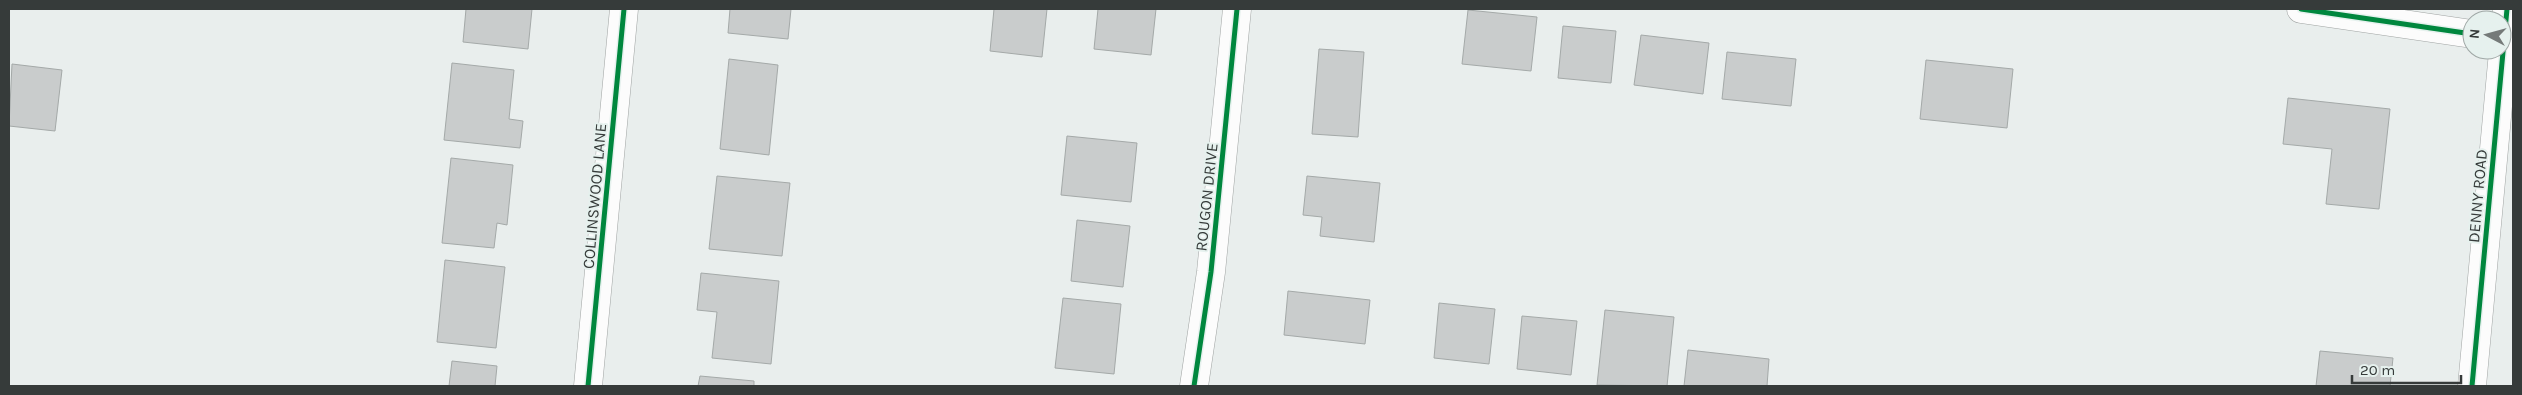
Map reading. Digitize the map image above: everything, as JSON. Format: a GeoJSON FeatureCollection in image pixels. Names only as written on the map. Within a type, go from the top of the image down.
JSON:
{"type":"FeatureCollection","features":[{"type":"Feature","properties":{"kind":"street","name":"COLLINSWOOD LANE"},"geometry":{"type":"LineString","coordinates":[[588,386],[624,9]]}},
{"type":"Feature","properties":{"kind":"street","name":"ROUGON DRIVE"},"geometry":{"type":"LineString","coordinates":[[1194,386],[1212,272],[1237,9]]}},
{"type":"Feature","properties":{"kind":"street"},"geometry":{"type":"LineString","coordinates":[[2301,9],[2462,33]]}},
{"type":"Feature","properties":{"kind":"street","name":"DENNY ROAD"},"geometry":{"type":"LineString","coordinates":[[2472,386],[2501,60]]}},
{"type":"Feature","properties":{"kind":"building"},"geometry":{"type":"Polygon","coordinates":[[[466,9],[532,9],[528,49],[463,42],[466,9]]]}},
{"type":"Feature","properties":{"kind":"building"},"geometry":{"type":"Polygon","coordinates":[[[730,9],[791,9],[788,39],[728,33],[730,9]]]}},
{"type":"Feature","properties":{"kind":"building"},"geometry":{"type":"Polygon","coordinates":[[[994,9],[1047,9],[1042,57],[990,51],[994,9]]]}},
{"type":"Feature","properties":{"kind":"building"},"geometry":{"type":"Polygon","coordinates":[[[1098,9],[1156,9],[1151,55],[1094,49],[1098,9]]]}},
{"type":"Feature","properties":{"kind":"building"},"geometry":{"type":"Polygon","coordinates":[[[1468,10],[1537,17],[1531,71],[1462,64],[1468,10]]]}},
{"type":"Feature","properties":{"kind":"building"},"geometry":{"type":"Polygon","coordinates":[[[1563,26],[1616,31],[1611,83],[1558,78],[1563,26]]]}},
{"type":"Feature","properties":{"kind":"building"},"geometry":{"type":"Polygon","coordinates":[[[1641,35],[1709,43],[1703,94],[1634,85],[1641,35]]]}},
{"type":"Feature","properties":{"kind":"building"},"geometry":{"type":"Polygon","coordinates":[[[1319,49],[1364,52],[1358,137],[1312,134],[1319,49]]]}},
{"type":"Feature","properties":{"kind":"building"},"geometry":{"type":"Polygon","coordinates":[[[1727,52],[1796,59],[1791,106],[1722,99],[1727,52]]]}},
{"type":"Feature","properties":{"kind":"building"},"geometry":{"type":"Polygon","coordinates":[[[729,59],[778,65],[769,155],[720,149],[729,59]]]}},
{"type":"Feature","properties":{"kind":"building"},"geometry":{"type":"Polygon","coordinates":[[[1926,60],[2013,69],[2007,128],[1920,119],[1926,60]]]}},
{"type":"Feature","properties":{"kind":"building"},"geometry":{"type":"Polygon","coordinates":[[[452,63],[514,70],[509,119],[523,121],[520,148],[444,140],[452,63]]]}},
{"type":"Feature","properties":{"kind":"building"},"geometry":{"type":"Polygon","coordinates":[[[12,64],[62,70],[55,131],[9,126],[12,64]]]}},
{"type":"Feature","properties":{"kind":"building"},"geometry":{"type":"Polygon","coordinates":[[[2288,98],[2390,109],[2379,209],[2326,204],[2332,149],[2283,144],[2288,98]]]}},
{"type":"Feature","properties":{"kind":"building"},"geometry":{"type":"Polygon","coordinates":[[[1067,136],[1137,143],[1131,202],[1061,195],[1067,136]]]}},
{"type":"Feature","properties":{"kind":"building"},"geometry":{"type":"Polygon","coordinates":[[[451,158],[513,165],[507,225],[497,223],[494,248],[442,243],[451,158]]]}},
{"type":"Feature","properties":{"kind":"building"},"geometry":{"type":"Polygon","coordinates":[[[717,176],[790,183],[782,256],[709,249],[717,176]]]}},
{"type":"Feature","properties":{"kind":"building"},"geometry":{"type":"Polygon","coordinates":[[[1307,176],[1380,183],[1374,242],[1320,236],[1322,217],[1303,215],[1307,176]]]}},
{"type":"Feature","properties":{"kind":"building"},"geometry":{"type":"Polygon","coordinates":[[[1077,220],[1130,226],[1123,287],[1071,281],[1077,220]]]}},
{"type":"Feature","properties":{"kind":"building"},"geometry":{"type":"Polygon","coordinates":[[[445,260],[505,267],[496,348],[437,342],[445,260]]]}},
{"type":"Feature","properties":{"kind":"building"},"geometry":{"type":"Polygon","coordinates":[[[701,273],[779,281],[771,364],[712,358],[717,312],[697,310],[701,273]]]}},
{"type":"Feature","properties":{"kind":"building"},"geometry":{"type":"Polygon","coordinates":[[[1288,291],[1370,300],[1365,344],[1284,335],[1288,291]]]}},
{"type":"Feature","properties":{"kind":"building"},"geometry":{"type":"Polygon","coordinates":[[[1063,298],[1121,304],[1114,374],[1055,368],[1063,298]]]}},
{"type":"Feature","properties":{"kind":"building"},"geometry":{"type":"Polygon","coordinates":[[[1439,303],[1495,309],[1489,364],[1434,358],[1439,303]]]}},
{"type":"Feature","properties":{"kind":"building"},"geometry":{"type":"Polygon","coordinates":[[[1605,310],[1674,317],[1667,386],[1597,385],[1605,310]]]}},
{"type":"Feature","properties":{"kind":"building"},"geometry":{"type":"Polygon","coordinates":[[[1522,316],[1577,321],[1571,375],[1517,369],[1522,316]]]}},
{"type":"Feature","properties":{"kind":"building"},"geometry":{"type":"Polygon","coordinates":[[[1688,350],[1769,359],[1767,386],[1684,386],[1688,350]]]}},
{"type":"Feature","properties":{"kind":"building"},"geometry":{"type":"Polygon","coordinates":[[[2320,351],[2393,358],[2390,386],[2316,386],[2320,351]]]}},
{"type":"Feature","properties":{"kind":"building"},"geometry":{"type":"Polygon","coordinates":[[[452,361],[497,366],[495,386],[449,386],[452,361]]]}},
{"type":"Feature","properties":{"kind":"building"},"geometry":{"type":"Polygon","coordinates":[[[700,376],[754,381],[754,386],[698,386],[700,376]]]}},
{"type":"Feature","properties":{"kind":"cycle path"},"geometry":{"type":"LineString","coordinates":[[588,386],[624,9]]}},
{"type":"Feature","properties":{"kind":"cycle path"},"geometry":{"type":"LineString","coordinates":[[1194,386],[1211,272],[1237,9]]}},
{"type":"Feature","properties":{"kind":"cycle path"},"geometry":{"type":"LineString","coordinates":[[2301,9],[2462,33]]}},
{"type":"Feature","properties":{"kind":"cycle path"},"geometry":{"type":"LineString","coordinates":[[2472,386],[2507,9]]}}]}
